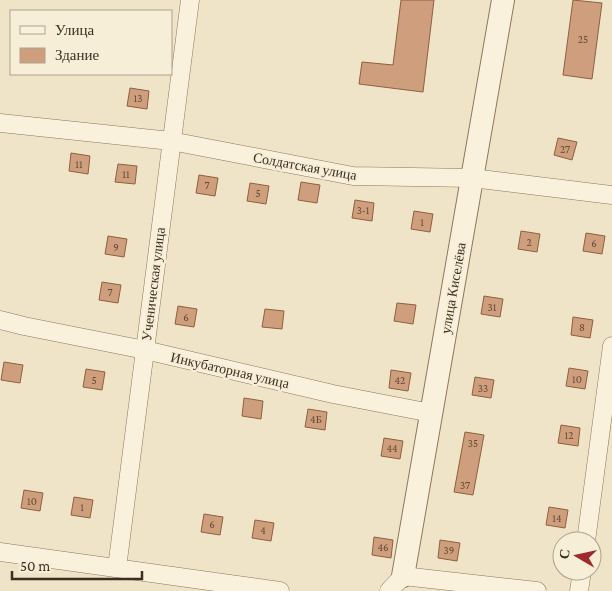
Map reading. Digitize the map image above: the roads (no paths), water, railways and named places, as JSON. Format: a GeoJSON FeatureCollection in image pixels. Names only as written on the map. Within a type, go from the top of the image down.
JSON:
{"type":"FeatureCollection","features":[{"type":"Feature","properties":{"kind":"street","name":"Ученическая улица"},"geometry":{"type":"LineString","coordinates":[[117,568],[190,0]]}},
{"type":"Feature","properties":{"kind":"street","name":"улица Киселёва"},"geometry":{"type":"LineString","coordinates":[[399,586],[503,0]]}},
{"type":"Feature","properties":{"kind":"street","name":"Солдатская улица"},"geometry":{"type":"LineString","coordinates":[[0,123],[171,141],[353,176],[472,178],[612,195]]}},
{"type":"Feature","properties":{"kind":"street","name":"Инкубаторная улица"},"geometry":{"type":"LineString","coordinates":[[0,320],[145,350],[333,394],[431,413]]}},
{"type":"Feature","properties":{"kind":"street"},"geometry":{"type":"LineString","coordinates":[[587,531],[612,346]]}},
{"type":"Feature","properties":{"kind":"street"},"geometry":{"type":"LineString","coordinates":[[0,552],[241,588],[280,591]]}},
{"type":"Feature","properties":{"kind":"street"},"geometry":{"type":"LineString","coordinates":[[399,586],[537,591]]}}]}
